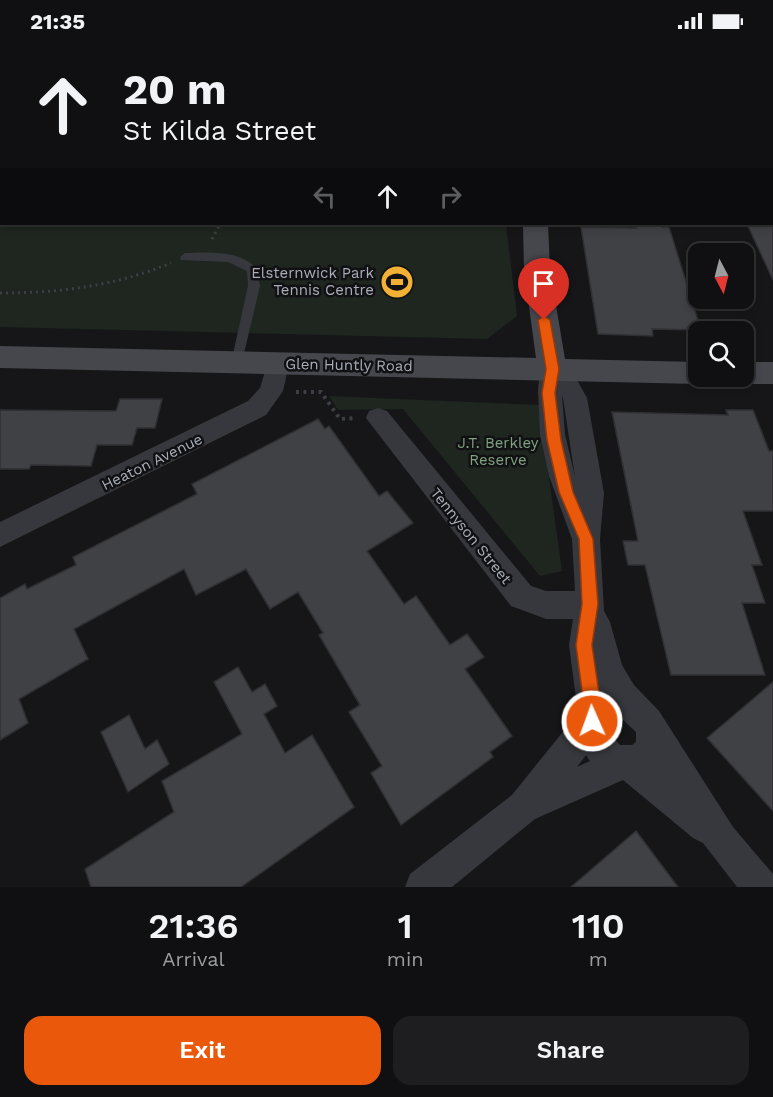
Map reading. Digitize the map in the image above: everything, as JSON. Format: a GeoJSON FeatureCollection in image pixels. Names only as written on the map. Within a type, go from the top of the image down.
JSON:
{"type":"FeatureCollection","features":[{"type":"Feature","properties":{"kind":"main road"},"geometry":{"type":"LineString","coordinates":[[534,225],[537,270],[552,369]]}},
{"type":"Feature","properties":{"kind":"main road","name":"Glen Huntly Road"},"geometry":{"type":"LineString","coordinates":[[0,357],[237,363],[274,377],[552,369],[688,373]]}},
{"type":"Feature","properties":{"kind":"main road"},"geometry":{"type":"LineString","coordinates":[[754,373],[773,373]]}},
{"type":"Feature","properties":{"kind":"street"},"geometry":{"type":"LineString","coordinates":[[552,369],[549,393],[555,447],[566,492],[586,539],[590,604],[608,672],[619,692],[640,712],[721,840],[760,887]]}},
{"type":"Feature","properties":{"kind":"street","name":"Heaton Avenue"},"geometry":{"type":"LineString","coordinates":[[0,535],[243,417],[257,408],[274,377]]}},
{"type":"Feature","properties":{"kind":"street","name":"Tennyson Street"},"geometry":{"type":"LineString","coordinates":[[378,418],[521,596],[551,608],[590,604]]}},
{"type":"Feature","properties":{"kind":"street"},"geometry":{"type":"LineString","coordinates":[[590,604],[584,645],[596,744],[608,757],[626,763],[721,840]]}},
{"type":"Feature","properties":{"kind":"street"},"geometry":{"type":"LineString","coordinates":[[423,887],[524,807],[593,717],[597,708],[609,700],[640,712],[653,738],[649,752],[638,762],[626,763],[524,807]]}},
{"type":"Feature","properties":{"kind":"lane"},"geometry":{"type":"LineString","coordinates":[[185,257],[228,257],[241,261],[252,269],[255,286],[237,363]]}},
{"type":"Feature","properties":{"kind":"path"},"geometry":{"type":"LineString","coordinates":[[0,293],[50,293],[96,289],[133,279],[185,257]]}},
{"type":"Feature","properties":{"kind":"path"},"geometry":{"type":"LineString","coordinates":[[274,377],[321,392],[340,419],[378,418]]}},
{"type":"Feature","properties":{"kind":"green space"},"geometry":{"type":"Polygon","coordinates":[[[0,225],[506,225],[517,316],[487,339],[0,327],[0,225]]]}},
{"type":"Feature","properties":{"kind":"green space","name":"J.T. Berkley Reserve"},"geometry":{"type":"Polygon","coordinates":[[[329,396],[539,405],[562,571],[540,576],[403,409],[338,410],[329,396]]]}},
{"type":"Feature","properties":{"kind":"building"},"geometry":{"type":"Polygon","coordinates":[[[634,225],[661,225],[669,227],[688,288],[688,309],[694,309],[698,321],[688,321],[688,330],[652,329],[653,336],[598,334],[581,227],[636,228],[634,225]]]}},
{"type":"Feature","properties":{"kind":"building"},"geometry":{"type":"Polygon","coordinates":[[[747,225],[773,225],[773,280],[747,225]]]}},
{"type":"Feature","properties":{"kind":"building"},"geometry":{"type":"Polygon","coordinates":[[[120,399],[162,399],[155,428],[137,428],[132,445],[97,445],[91,466],[31,465],[29,469],[0,469],[0,410],[116,411],[120,399]]]}},
{"type":"Feature","properties":{"kind":"building"},"geometry":{"type":"Polygon","coordinates":[[[726,410],[753,410],[769,451],[773,451],[773,511],[743,511],[762,565],[752,565],[765,603],[742,603],[765,675],[671,675],[645,565],[628,565],[623,541],[638,541],[612,412],[728,415],[726,410]]]}},
{"type":"Feature","properties":{"kind":"building"},"geometry":{"type":"Polygon","coordinates":[[[318,419],[325,429],[329,426],[379,496],[387,491],[413,523],[367,551],[404,604],[416,596],[450,645],[467,634],[484,657],[465,669],[512,736],[490,752],[493,757],[401,825],[371,773],[382,766],[349,712],[360,705],[319,635],[323,633],[298,592],[270,609],[246,569],[196,595],[184,569],[74,629],[88,659],[19,699],[28,723],[0,740],[0,598],[25,584],[27,589],[76,565],[73,557],[197,494],[192,484],[318,419]]]}},
{"type":"Feature","properties":{"kind":"building"},"geometry":{"type":"Polygon","coordinates":[[[238,667],[252,692],[265,684],[277,706],[264,714],[285,753],[312,735],[354,807],[241,887],[91,887],[85,869],[174,812],[162,781],[242,734],[214,682],[238,667]]]}},
{"type":"Feature","properties":{"kind":"building"},"geometry":{"type":"Polygon","coordinates":[[[773,682],[773,811],[707,738],[773,682]]]}},
{"type":"Feature","properties":{"kind":"building"},"geometry":{"type":"Polygon","coordinates":[[[129,715],[145,749],[157,740],[169,764],[128,792],[101,732],[129,715]]]}},
{"type":"Feature","properties":{"kind":"building"},"geometry":{"type":"Polygon","coordinates":[[[636,831],[678,887],[571,887],[636,831]]]}},
{"type":"Feature","properties":{"kind":"place","name":"Elsternwick Park Tennis Centre"},"geometry":{"type":"Point","coordinates":[397,282]}},
{"type":"Feature","properties":{"kind":"route"},"geometry":{"type":"LineString","coordinates":[[544,320],[552,369],[549,406],[554,440],[566,492],[586,539],[590,604],[584,645],[594,714],[592,721]]}}]}
